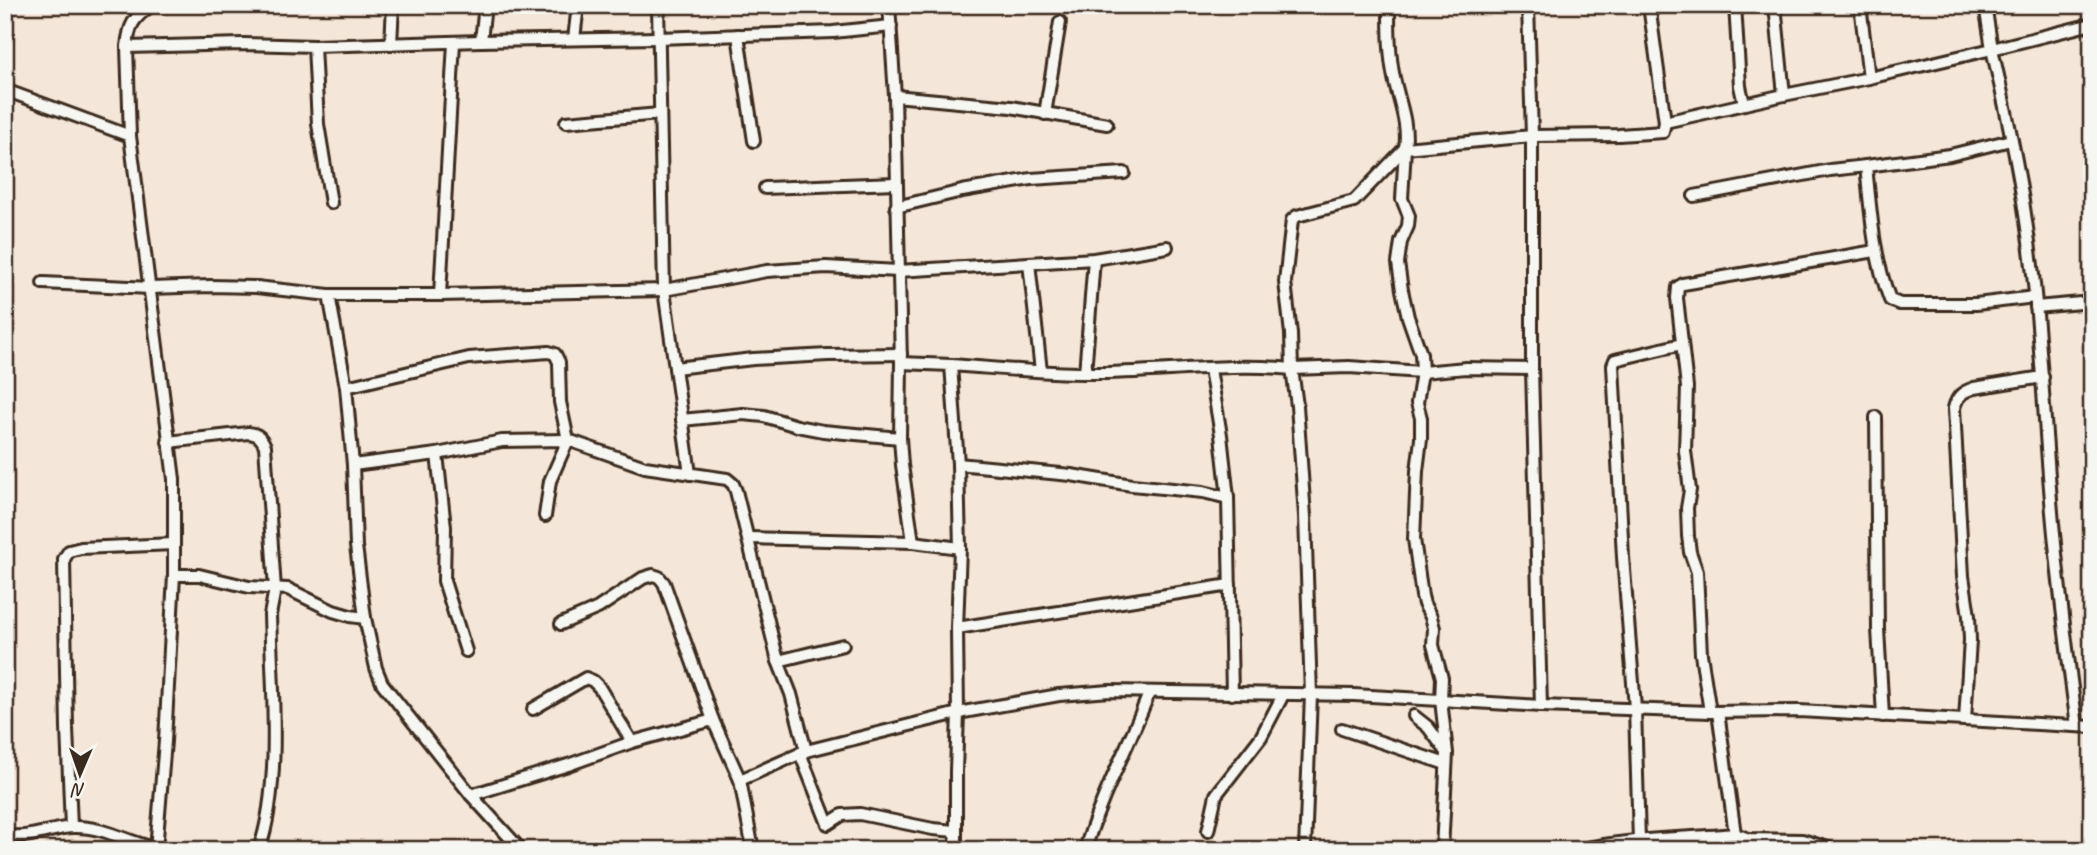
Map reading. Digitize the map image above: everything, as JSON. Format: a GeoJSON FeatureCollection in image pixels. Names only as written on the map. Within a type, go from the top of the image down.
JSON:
{"type":"FeatureCollection","features":[{"type":"Feature","properties":{"kind":"street"},"geometry":{"type":"LineString","coordinates":[[152,5],[133,21],[127,47],[130,136],[174,479],[174,575],[166,741],[156,849]]}},
{"type":"Feature","properties":{"kind":"street"},"geometry":{"type":"LineString","coordinates":[[391,44],[393,5]]}},
{"type":"Feature","properties":{"kind":"street"},"geometry":{"type":"LineString","coordinates":[[481,41],[485,5]]}},
{"type":"Feature","properties":{"kind":"street"},"geometry":{"type":"LineString","coordinates":[[574,39],[578,5]]}},
{"type":"Feature","properties":{"kind":"street"},"geometry":{"type":"LineString","coordinates":[[658,5],[664,290],[690,474]]}},
{"type":"Feature","properties":{"kind":"street"},"geometry":{"type":"LineString","coordinates":[[889,5],[895,96],[901,358],[900,438],[913,542]]}},
{"type":"Feature","properties":{"kind":"street"},"geometry":{"type":"LineString","coordinates":[[1389,5],[1393,76],[1406,125],[1402,199],[1409,216],[1398,263],[1405,304],[1421,354],[1422,372],[1417,402],[1421,418],[1421,439],[1414,538],[1422,596],[1432,617],[1435,657],[1441,669],[1447,759],[1442,850]]}},
{"type":"Feature","properties":{"kind":"street"},"geometry":{"type":"LineString","coordinates":[[1528,5],[1532,369],[1541,706]]}},
{"type":"Feature","properties":{"kind":"street"},"geometry":{"type":"LineString","coordinates":[[1305,850],[1311,695],[1305,516],[1285,282],[1292,220],[1297,216],[1354,201],[1405,148],[1531,136],[1663,132],[1665,122],[1650,5]]}},
{"type":"Feature","properties":{"kind":"street"},"geometry":{"type":"LineString","coordinates":[[1735,5],[1738,66],[1744,104]]}},
{"type":"Feature","properties":{"kind":"street"},"geometry":{"type":"LineString","coordinates":[[1775,5],[1784,95]]}},
{"type":"Feature","properties":{"kind":"street"},"geometry":{"type":"LineString","coordinates":[[1860,5],[1869,78]]}},
{"type":"Feature","properties":{"kind":"street"},"geometry":{"type":"LineString","coordinates":[[1985,5],[2026,221],[2043,377],[2054,526],[2077,726]]}},
{"type":"Feature","properties":{"kind":"street"},"geometry":{"type":"LineString","coordinates":[[1045,114],[1060,22]]}},
{"type":"Feature","properties":{"kind":"street"},"geometry":{"type":"LineString","coordinates":[[1665,122],[1869,78],[2092,24]]}},
{"type":"Feature","properties":{"kind":"street"},"geometry":{"type":"LineString","coordinates":[[127,47],[243,44],[314,46],[658,38],[833,32],[891,26]]}},
{"type":"Feature","properties":{"kind":"street"},"geometry":{"type":"LineString","coordinates":[[738,35],[754,141]]}},
{"type":"Feature","properties":{"kind":"street"},"geometry":{"type":"LineString","coordinates":[[440,295],[454,42]]}},
{"type":"Feature","properties":{"kind":"street"},"geometry":{"type":"LineString","coordinates":[[314,46],[318,124],[331,202]]}},
{"type":"Feature","properties":{"kind":"street"},"geometry":{"type":"LineString","coordinates":[[5,90],[130,136]]}},
{"type":"Feature","properties":{"kind":"street"},"geometry":{"type":"LineString","coordinates":[[895,96],[1011,107],[1107,124]]}},
{"type":"Feature","properties":{"kind":"street"},"geometry":{"type":"LineString","coordinates":[[566,122],[660,114]]}},
{"type":"Feature","properties":{"kind":"street"},"geometry":{"type":"LineString","coordinates":[[1694,196],[1830,170],[1950,155],[2011,140]]}},
{"type":"Feature","properties":{"kind":"street"},"geometry":{"type":"LineString","coordinates":[[1866,166],[1875,251],[1890,300],[1900,304],[2092,302]]}},
{"type":"Feature","properties":{"kind":"street"},"geometry":{"type":"LineString","coordinates":[[896,208],[961,191],[1031,179],[1125,173]]}},
{"type":"Feature","properties":{"kind":"street"},"geometry":{"type":"LineString","coordinates":[[765,188],[896,183]]}},
{"type":"Feature","properties":{"kind":"street"},"geometry":{"type":"LineString","coordinates":[[43,284],[151,288],[233,286],[329,295],[664,290],[767,271],[826,267],[898,271],[1094,259],[1167,247]]}},
{"type":"Feature","properties":{"kind":"street"},"geometry":{"type":"LineString","coordinates":[[1735,834],[1701,654],[1697,572],[1690,552],[1687,523],[1690,490],[1685,452],[1686,387],[1678,287],[1875,251]]}},
{"type":"Feature","properties":{"kind":"street"},"geometry":{"type":"LineString","coordinates":[[1085,373],[1094,259]]}},
{"type":"Feature","properties":{"kind":"street"},"geometry":{"type":"LineString","coordinates":[[1029,263],[1041,371]]}},
{"type":"Feature","properties":{"kind":"street"},"geometry":{"type":"LineString","coordinates":[[329,295],[346,387],[356,546],[365,618],[376,668],[382,683],[471,795],[521,850]]}},
{"type":"Feature","properties":{"kind":"street"},"geometry":{"type":"LineString","coordinates":[[1639,841],[1635,708],[1623,557],[1613,365],[1620,357],[1682,344]]}},
{"type":"Feature","properties":{"kind":"street"},"geometry":{"type":"LineString","coordinates":[[346,387],[469,358],[549,352],[555,354],[559,362],[560,402],[568,440],[550,481],[545,516]]}},
{"type":"Feature","properties":{"kind":"street"},"geometry":{"type":"LineString","coordinates":[[675,368],[753,359],[828,355],[901,358],[951,365],[1085,373],[1277,367],[1349,367],[1422,372],[1466,368],[1532,369]]}},
{"type":"Feature","properties":{"kind":"street"},"geometry":{"type":"LineString","coordinates":[[951,365],[958,464],[960,548],[956,850]]}},
{"type":"Feature","properties":{"kind":"street"},"geometry":{"type":"LineString","coordinates":[[1210,369],[1228,498],[1232,694]]}},
{"type":"Feature","properties":{"kind":"street"},"geometry":{"type":"LineString","coordinates":[[1965,720],[1970,640],[1963,576],[1954,408],[1957,398],[1974,388],[2043,377]]}},
{"type":"Feature","properties":{"kind":"street"},"geometry":{"type":"LineString","coordinates":[[682,420],[743,414],[764,416],[823,431],[900,438]]}},
{"type":"Feature","properties":{"kind":"street"},"geometry":{"type":"LineString","coordinates":[[1876,417],[1878,629],[1883,716]]}},
{"type":"Feature","properties":{"kind":"street"},"geometry":{"type":"LineString","coordinates":[[169,442],[248,433],[257,433],[262,438],[275,589],[271,615],[272,776],[267,814],[258,850]]}},
{"type":"Feature","properties":{"kind":"street"},"geometry":{"type":"LineString","coordinates":[[353,465],[437,454],[502,440],[568,440],[645,467],[727,479],[733,484],[778,661],[792,694],[803,752],[828,824],[842,815],[860,814],[956,831]]}},
{"type":"Feature","properties":{"kind":"street"},"geometry":{"type":"LineString","coordinates":[[437,454],[444,527],[444,581],[466,651]]}},
{"type":"Feature","properties":{"kind":"street"},"geometry":{"type":"LineString","coordinates":[[958,464],[1059,473],[1132,485],[1203,492],[1228,498]]}},
{"type":"Feature","properties":{"kind":"street"},"geometry":{"type":"LineString","coordinates":[[748,538],[913,542],[960,548]]}},
{"type":"Feature","properties":{"kind":"street"},"geometry":{"type":"LineString","coordinates":[[71,827],[66,728],[64,559],[69,551],[81,548],[174,544]]}},
{"type":"Feature","properties":{"kind":"street"},"geometry":{"type":"LineString","coordinates":[[174,575],[199,575],[249,587],[288,589],[333,611],[365,618]]}},
{"type":"Feature","properties":{"kind":"street"},"geometry":{"type":"LineString","coordinates":[[561,624],[598,608],[643,578],[653,575],[659,577],[664,583],[713,720],[740,780],[753,850]]}},
{"type":"Feature","properties":{"kind":"street"},"geometry":{"type":"LineString","coordinates":[[957,628],[1230,585]]}},
{"type":"Feature","properties":{"kind":"street"},"geometry":{"type":"LineString","coordinates":[[778,661],[844,645]]}},
{"type":"Feature","properties":{"kind":"street"},"geometry":{"type":"LineString","coordinates":[[533,709],[586,678],[599,687],[632,742]]}},
{"type":"Feature","properties":{"kind":"street"},"geometry":{"type":"LineString","coordinates":[[740,780],[803,752],[958,713],[1084,692],[1354,695],[1541,706],[1714,712],[1799,711],[2092,727]]}},
{"type":"Feature","properties":{"kind":"street"},"geometry":{"type":"LineString","coordinates":[[1085,850],[1103,795],[1149,693]]}},
{"type":"Feature","properties":{"kind":"street"},"geometry":{"type":"LineString","coordinates":[[1209,831],[1216,795],[1261,737],[1283,695]]}},
{"type":"Feature","properties":{"kind":"street"},"geometry":{"type":"LineString","coordinates":[[1414,716],[1428,726],[1447,759]]}},
{"type":"Feature","properties":{"kind":"street"},"geometry":{"type":"LineString","coordinates":[[471,795],[632,742],[713,720]]}},
{"type":"Feature","properties":{"kind":"street"},"geometry":{"type":"LineString","coordinates":[[1342,729],[1398,750],[1447,759]]}},
{"type":"Feature","properties":{"kind":"street"},"geometry":{"type":"LineString","coordinates":[[5,834],[15,837],[71,827],[103,830],[156,849],[169,850]]}},
{"type":"Feature","properties":{"kind":"street"},"geometry":{"type":"LineString","coordinates":[[1578,850],[1599,845],[1735,834],[1749,844],[1802,840],[1834,850]]}}]}
